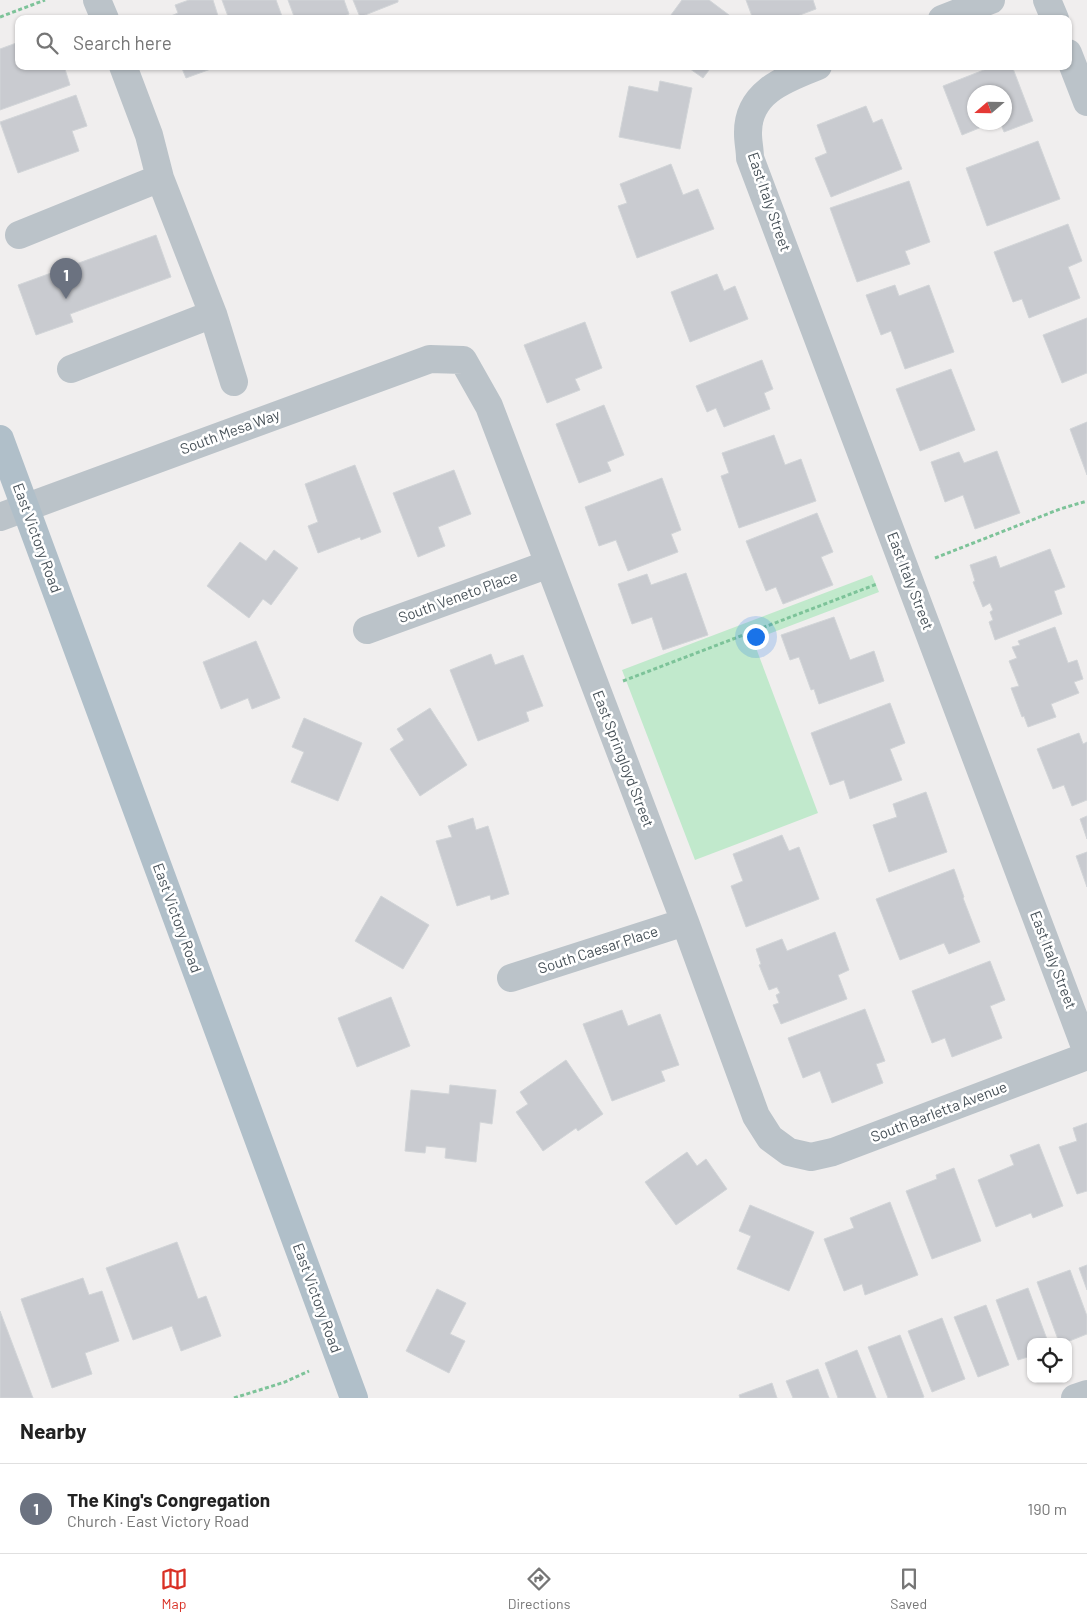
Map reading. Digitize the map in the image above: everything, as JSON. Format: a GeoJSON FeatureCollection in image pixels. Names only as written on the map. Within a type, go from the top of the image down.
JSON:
{"type":"FeatureCollection","features":[{"type":"Feature","properties":{"kind":"main road","name":"East Victory Road"},"geometry":{"type":"LineString","coordinates":[[0,439],[354,1398]]}},
{"type":"Feature","properties":{"kind":"street"},"geometry":{"type":"LineString","coordinates":[[97,0],[103,15]]}},
{"type":"Feature","properties":{"kind":"street"},"geometry":{"type":"LineString","coordinates":[[952,15],[991,0]]}},
{"type":"Feature","properties":{"kind":"street"},"geometry":{"type":"LineString","coordinates":[[1048,0],[1054,15]]}},
{"type":"Feature","properties":{"kind":"street"},"geometry":{"type":"LineString","coordinates":[[1072,64],[1087,102]]}},
{"type":"Feature","properties":{"kind":"street"},"geometry":{"type":"LineString","coordinates":[[125,70],[150,135],[160,178],[213,314],[234,382]]}},
{"type":"Feature","properties":{"kind":"street","name":"East Italy Street"},"geometry":{"type":"LineString","coordinates":[[807,70],[786,78],[766,91],[753,108],[748,132],[750,158],[1087,1052]]}},
{"type":"Feature","properties":{"kind":"street"},"geometry":{"type":"LineString","coordinates":[[19,235],[160,178]]}},
{"type":"Feature","properties":{"kind":"street"},"geometry":{"type":"LineString","coordinates":[[71,369],[213,314]]}},
{"type":"Feature","properties":{"kind":"street","name":"South Mesa Way"},"geometry":{"type":"LineString","coordinates":[[0,517],[430,359],[463,360]]}},
{"type":"Feature","properties":{"kind":"street","name":"East Springloyd Street"},"geometry":{"type":"LineString","coordinates":[[463,360],[489,406],[685,922],[756,1116],[770,1138],[789,1152]]}},
{"type":"Feature","properties":{"kind":"street","name":"South Veneto Place"},"geometry":{"type":"LineString","coordinates":[[367,630],[549,564]]}},
{"type":"Feature","properties":{"kind":"street","name":"South Caesar Place"},"geometry":{"type":"LineString","coordinates":[[511,978],[685,922]]}},
{"type":"Feature","properties":{"kind":"street","name":"South Barletta Avenue"},"geometry":{"type":"LineString","coordinates":[[789,1152],[811,1156],[833,1152],[1087,1056]]}},
{"type":"Feature","properties":{"kind":"street"},"geometry":{"type":"LineString","coordinates":[[1075,1398],[1087,1394]]}},
{"type":"Feature","properties":{"kind":"path"},"geometry":{"type":"LineString","coordinates":[[0,17],[45,0]]}},
{"type":"Feature","properties":{"kind":"path"},"geometry":{"type":"LineString","coordinates":[[935,558],[1060,509],[1087,501]]}},
{"type":"Feature","properties":{"kind":"path"},"geometry":{"type":"LineString","coordinates":[[622,682],[878,584]]}},
{"type":"Feature","properties":{"kind":"path"},"geometry":{"type":"LineString","coordinates":[[234,1398],[285,1382],[309,1371]]}},
{"type":"Feature","properties":{"kind":"green space"},"geometry":{"type":"Polygon","coordinates":[[[872,575],[879,592],[753,640],[818,813],[695,860],[622,670],[872,575]]]}},
{"type":"Feature","properties":{"kind":"building"},"geometry":{"type":"Polygon","coordinates":[[[189,0],[213,0],[218,15],[173,15],[178,13],[175,5],[189,0]]]}},
{"type":"Feature","properties":{"kind":"building"},"geometry":{"type":"Polygon","coordinates":[[[222,0],[276,0],[282,15],[228,15],[222,0]]]}},
{"type":"Feature","properties":{"kind":"building"},"geometry":{"type":"Polygon","coordinates":[[[288,0],[344,0],[349,14],[347,15],[294,15],[288,0]]]}},
{"type":"Feature","properties":{"kind":"building"},"geometry":{"type":"Polygon","coordinates":[[[353,0],[398,0],[398,2],[365,15],[359,15],[353,0]]]}},
{"type":"Feature","properties":{"kind":"building"},"geometry":{"type":"Polygon","coordinates":[[[682,0],[709,0],[729,15],[671,15],[682,0]]]}},
{"type":"Feature","properties":{"kind":"building"},"geometry":{"type":"Polygon","coordinates":[[[746,0],[813,0],[816,9],[800,15],[752,15],[746,0]]]}},
{"type":"Feature","properties":{"kind":"building"},"geometry":{"type":"Polygon","coordinates":[[[15,43],[15,70],[65,70],[70,85],[0,110],[0,49],[15,43]]]}},
{"type":"Feature","properties":{"kind":"building"},"geometry":{"type":"Polygon","coordinates":[[[183,70],[208,70],[186,78],[183,70]]]}},
{"type":"Feature","properties":{"kind":"building"},"geometry":{"type":"Polygon","coordinates":[[[692,70],[709,70],[703,78],[692,70]]]}},
{"type":"Feature","properties":{"kind":"building"},"geometry":{"type":"Polygon","coordinates":[[[984,70],[1014,70],[1033,121],[1012,129],[1012,85],[967,85],[967,130],[974,130],[962,135],[943,86],[984,70]]]}},
{"type":"Feature","properties":{"kind":"building"},"geometry":{"type":"Polygon","coordinates":[[[660,81],[692,88],[680,149],[619,137],[629,86],[658,92],[660,81]]]}},
{"type":"Feature","properties":{"kind":"building"},"geometry":{"type":"Polygon","coordinates":[[[76,95],[87,126],[72,131],[79,151],[18,173],[0,122],[76,95]]]}},
{"type":"Feature","properties":{"kind":"building"},"geometry":{"type":"Polygon","coordinates":[[[866,106],[873,123],[882,119],[902,169],[831,197],[815,158],[827,153],[817,125],[866,106]]]}},
{"type":"Feature","properties":{"kind":"building"},"geometry":{"type":"Polygon","coordinates":[[[1038,141],[1060,199],[987,226],[966,168],[1038,141]]]}},
{"type":"Feature","properties":{"kind":"building"},"geometry":{"type":"Polygon","coordinates":[[[671,164],[683,195],[698,189],[714,229],[637,258],[618,206],[627,203],[620,184],[671,164]]]}},
{"type":"Feature","properties":{"kind":"building"},"geometry":{"type":"Polygon","coordinates":[[[909,181],[930,242],[905,251],[910,264],[857,282],[830,208],[909,181]]]}},
{"type":"Feature","properties":{"kind":"building"},"geometry":{"type":"Polygon","coordinates":[[[1068,224],[1082,261],[1068,267],[1080,298],[1029,318],[1022,299],[1013,302],[994,252],[1068,224]]]}},
{"type":"Feature","properties":{"kind":"building"},"geometry":{"type":"Polygon","coordinates":[[[156,235],[171,277],[70,314],[73,322],[36,335],[18,285],[156,235]]]}},
{"type":"Feature","properties":{"kind":"building"},"geometry":{"type":"Polygon","coordinates":[[[717,274],[724,291],[735,286],[748,319],[690,342],[671,292],[717,274]]]}},
{"type":"Feature","properties":{"kind":"building"},"geometry":{"type":"Polygon","coordinates":[[[895,285],[899,296],[929,285],[954,352],[905,369],[891,331],[881,335],[866,295],[895,285]]]}},
{"type":"Feature","properties":{"kind":"building"},"geometry":{"type":"Polygon","coordinates":[[[1087,318],[1087,373],[1062,383],[1043,335],[1087,318]]]}},
{"type":"Feature","properties":{"kind":"building"},"geometry":{"type":"Polygon","coordinates":[[[585,322],[602,368],[575,379],[580,390],[547,403],[524,345],[585,322]]]}},
{"type":"Feature","properties":{"kind":"building"},"geometry":{"type":"Polygon","coordinates":[[[762,360],[773,389],[764,393],[770,409],[724,427],[716,408],[707,412],[696,386],[762,360]]]}},
{"type":"Feature","properties":{"kind":"building"},"geometry":{"type":"Polygon","coordinates":[[[951,369],[975,430],[920,451],[896,389],[951,369]]]}},
{"type":"Feature","properties":{"kind":"building"},"geometry":{"type":"Polygon","coordinates":[[[604,405],[624,455],[607,462],[611,471],[579,483],[556,424],[604,405]]]}},
{"type":"Feature","properties":{"kind":"building"},"geometry":{"type":"Polygon","coordinates":[[[1087,422],[1087,475],[1070,429],[1087,422]]]}},
{"type":"Feature","properties":{"kind":"building"},"geometry":{"type":"Polygon","coordinates":[[[774,435],[785,465],[801,459],[816,501],[739,528],[721,476],[729,473],[722,453],[774,435]]]}},
{"type":"Feature","properties":{"kind":"building"},"geometry":{"type":"Polygon","coordinates":[[[997,451],[1020,513],[975,529],[963,495],[945,502],[931,462],[959,452],[964,463],[997,451]]]}},
{"type":"Feature","properties":{"kind":"building"},"geometry":{"type":"Polygon","coordinates":[[[355,465],[381,532],[361,540],[360,537],[318,553],[308,526],[318,522],[305,484],[355,465]]]}},
{"type":"Feature","properties":{"kind":"building"},"geometry":{"type":"Polygon","coordinates":[[[454,470],[471,514],[438,527],[445,546],[418,557],[393,493],[454,470]]]}},
{"type":"Feature","properties":{"kind":"building"},"geometry":{"type":"Polygon","coordinates":[[[662,478],[681,530],[671,534],[678,552],[628,571],[616,540],[599,546],[585,507],[662,478]]]}},
{"type":"Feature","properties":{"kind":"building"},"geometry":{"type":"Polygon","coordinates":[[[817,513],[833,552],[821,557],[833,585],[783,604],[776,587],[766,591],[746,541],[817,513]]]}},
{"type":"Feature","properties":{"kind":"building"},"geometry":{"type":"Polygon","coordinates":[[[240,542],[266,561],[274,550],[298,568],[271,605],[263,599],[249,618],[207,586],[240,542]]]}},
{"type":"Feature","properties":{"kind":"building"},"geometry":{"type":"Polygon","coordinates":[[[1050,549],[1065,587],[1054,591],[1062,614],[995,640],[989,622],[993,620],[990,612],[993,610],[990,603],[983,607],[973,582],[975,581],[970,565],[996,556],[1000,568],[1050,549]]]}},
{"type":"Feature","properties":{"kind":"building"},"geometry":{"type":"Polygon","coordinates":[[[686,573],[708,635],[663,650],[652,617],[632,624],[618,584],[647,574],[651,585],[686,573]]]}},
{"type":"Feature","properties":{"kind":"building"},"geometry":{"type":"Polygon","coordinates":[[[834,617],[850,660],[874,651],[884,681],[819,704],[814,689],[811,690],[799,657],[790,660],[781,635],[834,617]]]}},
{"type":"Feature","properties":{"kind":"building"},"geometry":{"type":"Polygon","coordinates":[[[1055,627],[1068,663],[1077,660],[1083,679],[1074,682],[1079,693],[1051,704],[1056,717],[1028,727],[1024,716],[1022,717],[1011,688],[1019,686],[1009,661],[1017,658],[1012,647],[1020,645],[1018,641],[1055,627]]]}},
{"type":"Feature","properties":{"kind":"building"},"geometry":{"type":"Polygon","coordinates":[[[256,641],[280,698],[252,709],[248,698],[221,709],[203,662],[256,641]]]}},
{"type":"Feature","properties":{"kind":"building"},"geometry":{"type":"Polygon","coordinates":[[[491,654],[495,665],[523,655],[543,706],[526,712],[529,721],[478,741],[450,670],[491,654]]]}},
{"type":"Feature","properties":{"kind":"building"},"geometry":{"type":"Polygon","coordinates":[[[890,703],[905,743],[890,749],[902,780],[850,799],[844,780],[830,785],[811,733],[890,703]]]}},
{"type":"Feature","properties":{"kind":"building"},"geometry":{"type":"Polygon","coordinates":[[[430,708],[467,765],[420,796],[390,749],[404,740],[397,729],[430,708]]]}},
{"type":"Feature","properties":{"kind":"building"},"geometry":{"type":"Polygon","coordinates":[[[304,718],[362,743],[338,801],[291,782],[304,752],[292,747],[304,718]]]}},
{"type":"Feature","properties":{"kind":"building"},"geometry":{"type":"Polygon","coordinates":[[[1079,733],[1083,744],[1087,742],[1087,800],[1072,806],[1064,785],[1053,789],[1037,749],[1079,733]]]}},
{"type":"Feature","properties":{"kind":"building"},"geometry":{"type":"Polygon","coordinates":[[[926,792],[947,852],[889,872],[873,825],[897,817],[893,804],[926,792]]]}},
{"type":"Feature","properties":{"kind":"building"},"geometry":{"type":"Polygon","coordinates":[[[1087,816],[1087,839],[1080,819],[1087,816]]]}},
{"type":"Feature","properties":{"kind":"building"},"geometry":{"type":"Polygon","coordinates":[[[473,818],[476,830],[488,826],[509,894],[491,900],[490,895],[457,906],[436,841],[452,837],[448,826],[473,818]]]}},
{"type":"Feature","properties":{"kind":"building"},"geometry":{"type":"Polygon","coordinates":[[[782,835],[789,851],[799,847],[819,899],[746,927],[731,886],[743,881],[733,854],[782,835]]]}},
{"type":"Feature","properties":{"kind":"building"},"geometry":{"type":"Polygon","coordinates":[[[1087,852],[1087,887],[1076,856],[1087,852]]]}},
{"type":"Feature","properties":{"kind":"building"},"geometry":{"type":"Polygon","coordinates":[[[954,869],[980,942],[949,954],[944,943],[900,960],[876,899],[954,869]]]}},
{"type":"Feature","properties":{"kind":"building"},"geometry":{"type":"Polygon","coordinates":[[[381,896],[429,925],[403,969],[355,941],[381,896]]]}},
{"type":"Feature","properties":{"kind":"building"},"geometry":{"type":"Polygon","coordinates":[[[835,932],[849,970],[838,975],[847,999],[781,1024],[773,1005],[779,1003],[776,995],[780,993],[777,987],[769,990],[759,965],[761,964],[756,949],[782,939],[787,951],[835,932]]]}},
{"type":"Feature","properties":{"kind":"building"},"geometry":{"type":"Polygon","coordinates":[[[990,961],[1005,1000],[990,1006],[1002,1038],[952,1057],[945,1038],[932,1043],[912,991],[990,961]]]}},
{"type":"Feature","properties":{"kind":"building"},"geometry":{"type":"Polygon","coordinates":[[[391,997],[410,1046],[357,1067],[338,1018],[391,997]]]}},
{"type":"Feature","properties":{"kind":"building"},"geometry":{"type":"Polygon","coordinates":[[[865,1009],[885,1061],[876,1064],[883,1083],[832,1103],[820,1071],[803,1078],[788,1038],[865,1009]]]}},
{"type":"Feature","properties":{"kind":"building"},"geometry":{"type":"Polygon","coordinates":[[[622,1010],[628,1026],[660,1014],[679,1065],[661,1071],[665,1081],[612,1101],[583,1024],[622,1010]]]}},
{"type":"Feature","properties":{"kind":"building"},"geometry":{"type":"Polygon","coordinates":[[[566,1060],[603,1114],[578,1131],[576,1128],[543,1151],[516,1112],[528,1104],[520,1092],[566,1060]]]}},
{"type":"Feature","properties":{"kind":"building"},"geometry":{"type":"Polygon","coordinates":[[[450,1085],[496,1090],[492,1124],[480,1122],[476,1162],[445,1158],[446,1148],[426,1146],[425,1153],[405,1151],[411,1090],[449,1094],[450,1085]]]}},
{"type":"Feature","properties":{"kind":"building"},"geometry":{"type":"Polygon","coordinates":[[[1087,1123],[1087,1191],[1077,1194],[1059,1147],[1077,1141],[1073,1128],[1087,1123]]]}},
{"type":"Feature","properties":{"kind":"building"},"geometry":{"type":"Polygon","coordinates":[[[1039,1144],[1063,1206],[1033,1218],[1031,1213],[996,1227],[978,1180],[1014,1165],[1010,1155],[1039,1144]]]}},
{"type":"Feature","properties":{"kind":"building"},"geometry":{"type":"Polygon","coordinates":[[[687,1152],[697,1166],[706,1159],[727,1189],[676,1225],[645,1182],[687,1152]]]}},
{"type":"Feature","properties":{"kind":"building"},"geometry":{"type":"Polygon","coordinates":[[[954,1168],[981,1241],[932,1259],[906,1191],[937,1179],[936,1175],[954,1168]]]}},
{"type":"Feature","properties":{"kind":"building"},"geometry":{"type":"Polygon","coordinates":[[[890,1202],[918,1275],[865,1295],[862,1284],[844,1291],[824,1239],[854,1228],[850,1218],[890,1202]]]}},
{"type":"Feature","properties":{"kind":"building"},"geometry":{"type":"Polygon","coordinates":[[[750,1205],[814,1232],[789,1291],[737,1269],[751,1236],[739,1231],[750,1205]]]}},
{"type":"Feature","properties":{"kind":"building"},"geometry":{"type":"Polygon","coordinates":[[[177,1242],[198,1299],[206,1296],[221,1336],[181,1351],[172,1326],[133,1340],[106,1268],[177,1242]]]}},
{"type":"Feature","properties":{"kind":"building"},"geometry":{"type":"Polygon","coordinates":[[[1087,1265],[1087,1290],[1079,1268],[1087,1265]]]}},
{"type":"Feature","properties":{"kind":"building"},"geometry":{"type":"Polygon","coordinates":[[[1070,1270],[1087,1316],[1087,1334],[1072,1340],[1072,1338],[1058,1338],[1037,1282],[1070,1270]]]}},
{"type":"Feature","properties":{"kind":"building"},"geometry":{"type":"Polygon","coordinates":[[[83,1278],[89,1295],[102,1291],[119,1341],[85,1353],[92,1374],[52,1388],[21,1299],[83,1278]]]}},
{"type":"Feature","properties":{"kind":"building"},"geometry":{"type":"Polygon","coordinates":[[[1028,1288],[1047,1338],[1027,1338],[1027,1357],[1018,1360],[996,1300],[1028,1288]]]}},
{"type":"Feature","properties":{"kind":"building"},"geometry":{"type":"Polygon","coordinates":[[[437,1289],[466,1303],[450,1334],[465,1341],[449,1373],[406,1351],[437,1289]]]}},
{"type":"Feature","properties":{"kind":"building"},"geometry":{"type":"Polygon","coordinates":[[[986,1305],[1009,1365],[978,1377],[954,1317],[986,1305]]]}},
{"type":"Feature","properties":{"kind":"building"},"geometry":{"type":"Polygon","coordinates":[[[0,1311],[33,1398],[0,1398],[0,1311]]]}},
{"type":"Feature","properties":{"kind":"building"},"geometry":{"type":"Polygon","coordinates":[[[942,1318],[965,1379],[932,1392],[908,1331],[942,1318]]]}},
{"type":"Feature","properties":{"kind":"building"},"geometry":{"type":"Polygon","coordinates":[[[900,1335],[924,1397],[888,1398],[868,1347],[900,1335]]]}},
{"type":"Feature","properties":{"kind":"building"},"geometry":{"type":"Polygon","coordinates":[[[857,1350],[876,1398],[838,1398],[825,1363],[857,1350]]]}},
{"type":"Feature","properties":{"kind":"building"},"geometry":{"type":"Polygon","coordinates":[[[818,1369],[829,1398],[793,1398],[786,1381],[818,1369]]]}},
{"type":"Feature","properties":{"kind":"building"},"geometry":{"type":"Polygon","coordinates":[[[772,1383],[777,1398],[740,1398],[739,1395],[772,1383]]]}},
{"type":"Feature","properties":{"kind":"place","name":"The King's Congregation"},"geometry":{"type":"Point","coordinates":[66,299]}}]}
